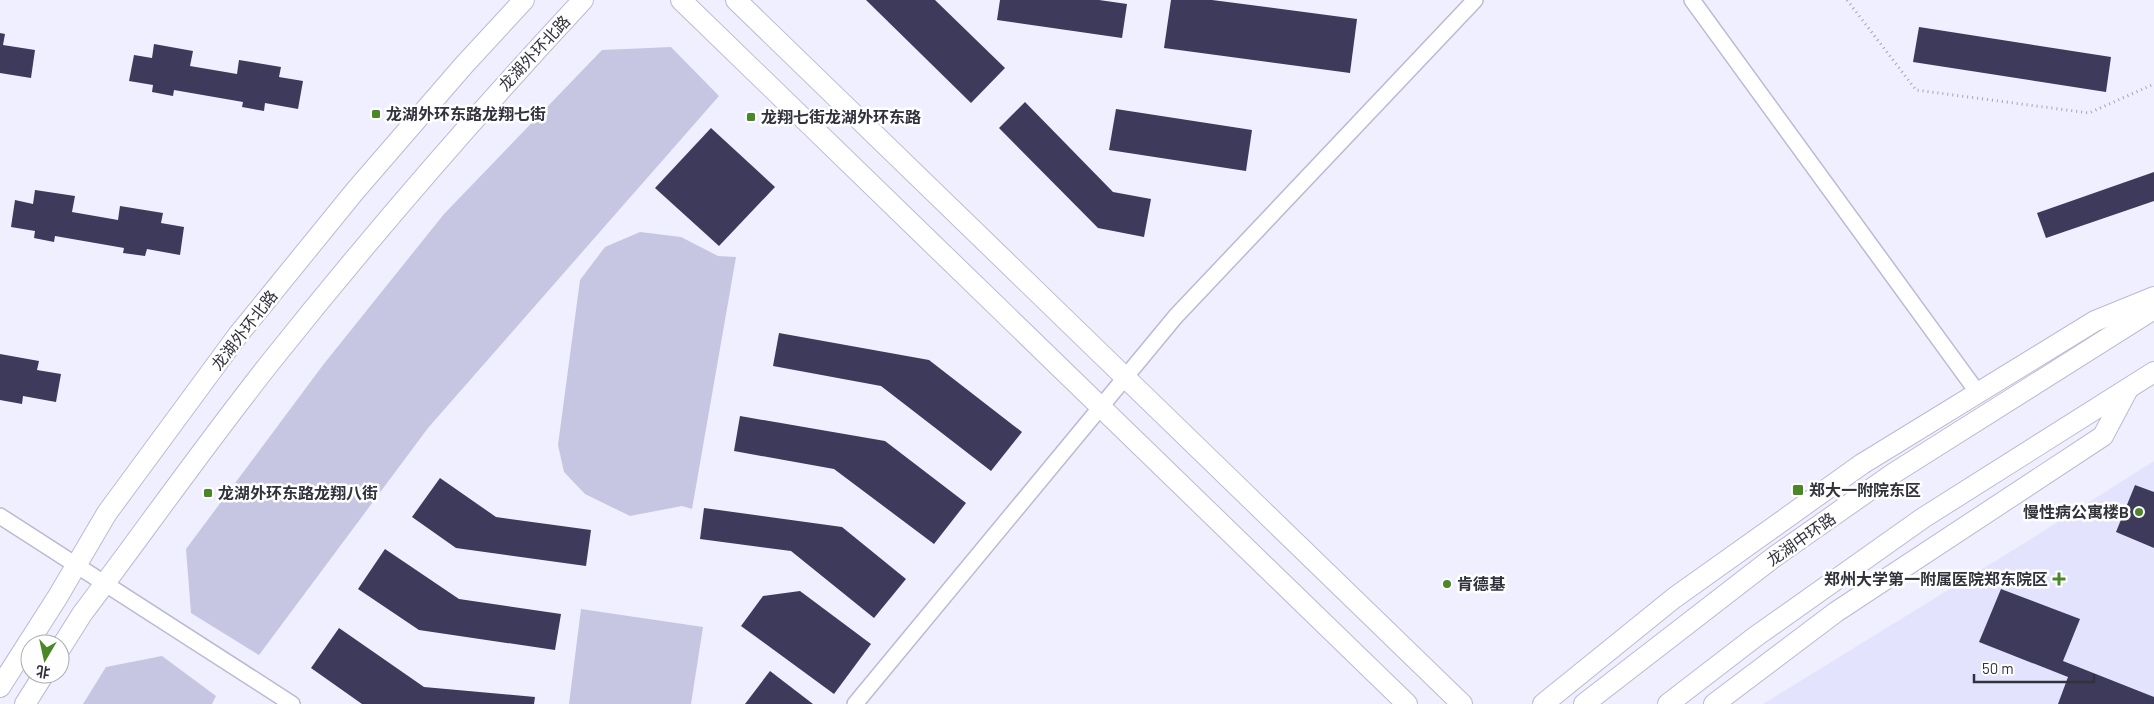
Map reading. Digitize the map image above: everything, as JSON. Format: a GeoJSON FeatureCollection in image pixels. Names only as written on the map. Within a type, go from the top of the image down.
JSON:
{"type":"FeatureCollection","features":[{"type":"Feature","properties":{"kind":"street","name":"龙湖外环北路"},"geometry":{"type":"LineString","coordinates":[[0,687],[7,671],[76,565],[107,513],[238,335],[355,191],[464,65],[524,0]]}},
{"type":"Feature","properties":{"kind":"street","name":"龙湖外环北路"},"geometry":{"type":"LineString","coordinates":[[70,635],[105,584],[272,361],[388,218],[496,94],[583,0]]}},
{"type":"Feature","properties":{"kind":"street"},"geometry":{"type":"LineString","coordinates":[[681,0],[1407,704]]}},
{"type":"Feature","properties":{"kind":"street"},"geometry":{"type":"LineString","coordinates":[[736,0],[1462,704]]}},
{"type":"Feature","properties":{"kind":"street"},"geometry":{"type":"LineString","coordinates":[[855,704],[1176,316],[1475,0]]}},
{"type":"Feature","properties":{"kind":"street"},"geometry":{"type":"LineString","coordinates":[[1692,0],[1978,393]]}},
{"type":"Feature","properties":{"kind":"street"},"geometry":{"type":"LineString","coordinates":[[1543,704],[1674,598],[1862,464],[2095,322],[2154,297]]}},
{"type":"Feature","properties":{"kind":"street","name":"龙湖中环路"},"geometry":{"type":"LineString","coordinates":[[1584,704],[1774,557],[1894,473],[2154,309]]}},
{"type":"Feature","properties":{"kind":"street"},"geometry":{"type":"LineString","coordinates":[[1668,704],[1755,637],[1923,518],[2154,372]]}},
{"type":"Feature","properties":{"kind":"street"},"geometry":{"type":"LineString","coordinates":[[1714,704],[1836,612],[2103,436],[2128,388]]}},
{"type":"Feature","properties":{"kind":"street"},"geometry":{"type":"LineString","coordinates":[[0,516],[292,704]]}},
{"type":"Feature","properties":{"kind":"path"},"geometry":{"type":"LineString","coordinates":[[1847,0],[1916,90],[2089,113],[2154,84]]}},
{"type":"Feature","properties":{"kind":"shaded area"},"geometry":{"type":"Polygon","coordinates":[[[671,47],[719,96],[428,428],[259,655],[191,613],[186,549],[323,365],[444,214],[602,50],[671,47]]]}},
{"type":"Feature","properties":{"kind":"shaded area"},"geometry":{"type":"Polygon","coordinates":[[[640,232],[681,237],[718,256],[736,257],[692,509],[682,506],[630,516],[585,494],[564,472],[558,445],[580,280],[605,247],[640,232]]]}},
{"type":"Feature","properties":{"kind":"shaded area","name":"郑州大学第一附属医院郑东院区"},"geometry":{"type":"Polygon","coordinates":[[[2154,461],[2154,704],[1763,704],[2018,547],[2154,461]]]}},
{"type":"Feature","properties":{"kind":"shaded area"},"geometry":{"type":"Polygon","coordinates":[[[581,609],[703,627],[691,704],[569,704],[581,609]]]}},
{"type":"Feature","properties":{"kind":"shaded area"},"geometry":{"type":"Polygon","coordinates":[[[162,656],[216,696],[212,704],[83,704],[106,667],[162,656]]]}},
{"type":"Feature","properties":{"kind":"building"},"geometry":{"type":"Polygon","coordinates":[[[866,0],[935,0],[1005,68],[971,103],[866,0]]]}},
{"type":"Feature","properties":{"kind":"building"},"geometry":{"type":"Polygon","coordinates":[[[1000,0],[1099,0],[1127,4],[1122,38],[997,20],[1000,0]]]}},
{"type":"Feature","properties":{"kind":"building"},"geometry":{"type":"Polygon","coordinates":[[[1171,0],[1212,0],[1357,19],[1350,73],[1164,48],[1171,0]]]}},
{"type":"Feature","properties":{"kind":"building"},"geometry":{"type":"Polygon","coordinates":[[[1919,27],[2111,57],[2106,92],[1913,62],[1919,27]]]}},
{"type":"Feature","properties":{"kind":"building"},"geometry":{"type":"Polygon","coordinates":[[[0,33],[5,34],[3,45],[35,50],[31,78],[0,73],[0,33]]]}},
{"type":"Feature","properties":{"kind":"building"},"geometry":{"type":"Polygon","coordinates":[[[154,44],[193,51],[190,66],[237,74],[239,60],[281,67],[279,77],[303,81],[298,109],[265,103],[264,111],[242,107],[243,102],[174,90],[173,96],[152,92],[153,85],[129,81],[134,55],[152,58],[154,44]]]}},
{"type":"Feature","properties":{"kind":"building"},"geometry":{"type":"Polygon","coordinates":[[[1025,102],[1113,192],[1151,199],[1144,237],[1098,228],[999,128],[1025,102]]]}},
{"type":"Feature","properties":{"kind":"building"},"geometry":{"type":"Polygon","coordinates":[[[1116,109],[1252,130],[1246,171],[1109,150],[1116,109]]]}},
{"type":"Feature","properties":{"kind":"building"},"geometry":{"type":"Polygon","coordinates":[[[711,128],[775,187],[719,246],[655,188],[711,128]]]}},
{"type":"Feature","properties":{"kind":"building"},"geometry":{"type":"Polygon","coordinates":[[[2154,172],[2154,201],[2046,238],[2037,213],[2154,172]]]}},
{"type":"Feature","properties":{"kind":"building"},"geometry":{"type":"Polygon","coordinates":[[[35,190],[75,196],[72,212],[118,220],[120,206],[163,213],[161,223],[184,227],[180,255],[147,249],[145,256],[123,253],[124,248],[55,236],[54,242],[34,238],[35,231],[11,227],[15,200],[33,204],[35,190]]]}},
{"type":"Feature","properties":{"kind":"building"},"geometry":{"type":"Polygon","coordinates":[[[779,333],[929,360],[1022,432],[991,471],[881,386],[773,366],[779,333]]]}},
{"type":"Feature","properties":{"kind":"building"},"geometry":{"type":"Polygon","coordinates":[[[0,354],[39,361],[37,370],[61,374],[56,402],[23,396],[22,404],[0,400],[0,354]]]}},
{"type":"Feature","properties":{"kind":"building"},"geometry":{"type":"Polygon","coordinates":[[[740,416],[885,441],[966,503],[934,544],[834,469],[734,451],[740,416]]]}},
{"type":"Feature","properties":{"kind":"building"},"geometry":{"type":"Polygon","coordinates":[[[440,478],[496,517],[591,530],[586,566],[456,548],[412,517],[440,478]]]}},
{"type":"Feature","properties":{"kind":"building","name":"慢性病公寓楼B"},"geometry":{"type":"Polygon","coordinates":[[[2135,485],[2154,492],[2154,548],[2116,532],[2135,485]]]}},
{"type":"Feature","properties":{"kind":"building"},"geometry":{"type":"Polygon","coordinates":[[[704,508],[842,527],[906,579],[874,618],[791,551],[700,539],[704,508]]]}},
{"type":"Feature","properties":{"kind":"building"},"geometry":{"type":"Polygon","coordinates":[[[385,549],[459,599],[561,614],[555,650],[419,630],[358,589],[385,549]]]}},
{"type":"Feature","properties":{"kind":"building"},"geometry":{"type":"Polygon","coordinates":[[[2001,589],[2080,619],[2063,661],[2154,697],[2154,704],[2058,704],[2068,677],[1979,642],[2001,589]]]}},
{"type":"Feature","properties":{"kind":"building"},"geometry":{"type":"Polygon","coordinates":[[[800,591],[871,644],[834,694],[741,626],[763,596],[800,591]]]}},
{"type":"Feature","properties":{"kind":"building"},"geometry":{"type":"Polygon","coordinates":[[[339,628],[424,687],[535,697],[534,704],[362,704],[311,668],[339,628]]]}},
{"type":"Feature","properties":{"kind":"building"},"geometry":{"type":"Polygon","coordinates":[[[770,671],[813,704],[745,704],[770,671]]]}},
{"type":"Feature","properties":{"kind":"place","name":"龙湖外环东路龙翔七街"},"geometry":{"type":"Point","coordinates":[376,114]}},
{"type":"Feature","properties":{"kind":"place","name":"龙翔七街龙湖外环东路"},"geometry":{"type":"Point","coordinates":[751,117]}},
{"type":"Feature","properties":{"kind":"place","name":"郑大一附院东区"},"geometry":{"type":"Point","coordinates":[1798,490]}},
{"type":"Feature","properties":{"kind":"place","name":"龙湖外环东路龙翔八街"},"geometry":{"type":"Point","coordinates":[208,493]}},
{"type":"Feature","properties":{"kind":"place","name":"慢性病公寓楼B"},"geometry":{"type":"Point","coordinates":[2139,512]}},
{"type":"Feature","properties":{"kind":"place","name":"郑州大学第一附属医院郑东院区"},"geometry":{"type":"Point","coordinates":[2059,579]}},
{"type":"Feature","properties":{"kind":"place","name":"肯德基"},"geometry":{"type":"Point","coordinates":[1447,584]}}]}
